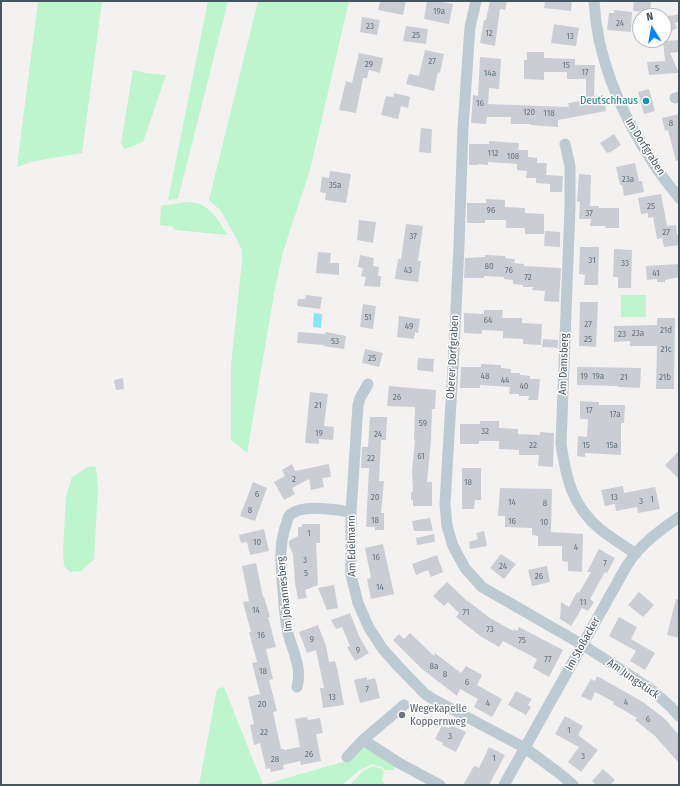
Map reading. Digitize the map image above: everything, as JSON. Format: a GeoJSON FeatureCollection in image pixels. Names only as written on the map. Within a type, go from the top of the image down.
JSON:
{"type":"FeatureCollection","features":[{"type":"Feature","properties":{"kind":"street","name":"Oberer Dorfgraben"},"geometry":{"type":"LineString","coordinates":[[476,1],[470,27],[462,128],[459,245],[445,504],[447,526],[453,546],[465,568],[482,587],[583,645]]}},
{"type":"Feature","properties":{"kind":"street","name":"Im Dorfgraben"},"geometry":{"type":"LineString","coordinates":[[594,1],[601,48],[614,91],[628,120],[655,166],[679,198]]}},
{"type":"Feature","properties":{"kind":"street","name":"Am Damsberg"},"geometry":{"type":"LineString","coordinates":[[565,144],[570,172],[561,444],[565,468],[571,489],[589,520],[600,530],[636,554]]}},
{"type":"Feature","properties":{"kind":"street","name":"Am Edelmann"},"geometry":{"type":"LineString","coordinates":[[368,384],[360,398],[358,405],[351,512],[351,575],[358,603],[369,628],[382,648],[425,694],[525,748],[573,785]]}},
{"type":"Feature","properties":{"kind":"street","name":"Im Johannesberg"},"geometry":{"type":"LineString","coordinates":[[297,687],[299,681],[299,671],[285,619],[280,554],[283,532],[289,516],[298,510],[313,508],[351,512]]}},
{"type":"Feature","properties":{"kind":"street","name":"Im Stoßacker"},"geometry":{"type":"LineString","coordinates":[[504,785],[626,567],[644,545],[679,517]]}},
{"type":"Feature","properties":{"kind":"street","name":"Am Jungstück"},"geometry":{"type":"LineString","coordinates":[[583,645],[648,687],[679,716]]}},
{"type":"Feature","properties":{"kind":"street"},"geometry":{"type":"LineString","coordinates":[[347,756],[363,740],[404,705]]}},
{"type":"Feature","properties":{"kind":"street"},"geometry":{"type":"LineString","coordinates":[[363,740],[399,763],[440,785]]}},
{"type":"Feature","properties":{"kind":"green space"},"geometry":{"type":"Polygon","coordinates":[[[38,1],[102,1],[82,153],[35,161],[17,167],[38,1]]]}},
{"type":"Feature","properties":{"kind":"green space"},"geometry":{"type":"Polygon","coordinates":[[[208,1],[228,1],[178,199],[168,200],[208,1]]]}},
{"type":"Feature","properties":{"kind":"green space"},"geometry":{"type":"Polygon","coordinates":[[[258,1],[349,1],[310,170],[283,252],[275,288],[247,453],[231,440],[231,365],[242,250],[221,211],[209,200],[258,1]]]}},
{"type":"Feature","properties":{"kind":"green space"},"geometry":{"type":"Polygon","coordinates":[[[133,70],[166,75],[143,142],[125,149],[121,144],[133,70]]]}},
{"type":"Feature","properties":{"kind":"green space"},"geometry":{"type":"Polygon","coordinates":[[[186,202],[197,203],[208,209],[216,217],[227,235],[175,230],[173,227],[160,225],[161,206],[186,202]]]}},
{"type":"Feature","properties":{"kind":"green space"},"geometry":{"type":"Polygon","coordinates":[[[621,295],[646,295],[646,317],[621,317],[621,295]]]}},
{"type":"Feature","properties":{"kind":"green space"},"geometry":{"type":"Polygon","coordinates":[[[90,466],[96,467],[98,489],[94,559],[81,571],[70,572],[64,566],[63,551],[66,497],[72,477],[90,466]]]}},
{"type":"Feature","properties":{"kind":"green space"},"geometry":{"type":"Polygon","coordinates":[[[224,687],[263,785],[199,785],[217,689],[224,687]]]}},
{"type":"Feature","properties":{"kind":"green space"},"geometry":{"type":"Polygon","coordinates":[[[361,748],[367,748],[396,763],[393,770],[385,770],[382,767],[372,764],[360,770],[342,785],[263,785],[349,760],[361,748]]]}},
{"type":"Feature","properties":{"kind":"green space"},"geometry":{"type":"Polygon","coordinates":[[[373,766],[382,769],[384,772],[382,780],[385,785],[350,785],[363,771],[373,766]]]}},
{"type":"Feature","properties":{"kind":"water"},"geometry":{"type":"Polygon","coordinates":[[[314,313],[322,314],[321,328],[313,327],[314,313]]]}},
{"type":"Feature","properties":{"kind":"building"},"geometry":{"type":"Polygon","coordinates":[[[380,1],[406,1],[403,15],[378,10],[380,1]]]}},
{"type":"Feature","properties":{"kind":"building"},"geometry":{"type":"Polygon","coordinates":[[[427,1],[453,4],[449,24],[424,19],[427,1]]]}},
{"type":"Feature","properties":{"kind":"building"},"geometry":{"type":"Polygon","coordinates":[[[490,1],[507,1],[505,10],[500,9],[495,46],[480,43],[484,20],[486,20],[490,1]]]}},
{"type":"Feature","properties":{"kind":"building"},"geometry":{"type":"Polygon","coordinates":[[[545,1],[572,2],[571,11],[544,8],[545,1]]]}},
{"type":"Feature","properties":{"kind":"building"},"geometry":{"type":"Polygon","coordinates":[[[634,1],[651,1],[650,8],[633,8],[634,1]]]}},
{"type":"Feature","properties":{"kind":"building"},"geometry":{"type":"Polygon","coordinates":[[[614,10],[632,12],[631,32],[607,30],[609,13],[614,13],[614,10]]]}},
{"type":"Feature","properties":{"kind":"building"},"geometry":{"type":"Polygon","coordinates":[[[679,14],[679,22],[675,23],[677,28],[672,31],[672,16],[679,14]]]}},
{"type":"Feature","properties":{"kind":"building"},"geometry":{"type":"Polygon","coordinates":[[[362,17],[380,20],[377,35],[360,32],[362,17]]]}},
{"type":"Feature","properties":{"kind":"building"},"geometry":{"type":"Polygon","coordinates":[[[554,24],[579,28],[576,46],[551,43],[554,24]]]}},
{"type":"Feature","properties":{"kind":"building"},"geometry":{"type":"Polygon","coordinates":[[[406,26],[428,29],[426,44],[403,41],[406,26]]]}},
{"type":"Feature","properties":{"kind":"building"},"geometry":{"type":"Polygon","coordinates":[[[672,40],[679,40],[679,52],[670,53],[679,73],[649,75],[647,62],[665,61],[664,48],[672,48],[672,40]]]}},
{"type":"Feature","properties":{"kind":"building"},"geometry":{"type":"Polygon","coordinates":[[[425,50],[444,54],[434,91],[406,84],[409,74],[419,76],[425,50]]]}},
{"type":"Feature","properties":{"kind":"building"},"geometry":{"type":"Polygon","coordinates":[[[527,52],[544,52],[544,58],[575,59],[575,65],[595,65],[594,96],[603,95],[606,111],[558,120],[558,127],[530,124],[511,124],[511,117],[487,117],[486,124],[471,123],[473,95],[478,96],[480,57],[501,59],[499,89],[489,88],[488,104],[569,107],[568,103],[584,100],[584,98],[586,98],[586,79],[567,79],[567,72],[544,72],[544,80],[524,79],[524,60],[527,60],[527,52]]]}},
{"type":"Feature","properties":{"kind":"building"},"geometry":{"type":"Polygon","coordinates":[[[359,53],[383,58],[380,73],[369,70],[367,78],[363,78],[356,113],[339,110],[346,81],[352,83],[359,53]]]}},
{"type":"Feature","properties":{"kind":"building","name":"Deutschhaus"},"geometry":{"type":"Polygon","coordinates":[[[649,89],[655,111],[644,114],[638,92],[649,89]]]}},
{"type":"Feature","properties":{"kind":"building"},"geometry":{"type":"Polygon","coordinates":[[[394,93],[410,97],[408,108],[401,106],[398,119],[381,115],[386,96],[393,97],[394,93]]]}},
{"type":"Feature","properties":{"kind":"building"},"geometry":{"type":"Polygon","coordinates":[[[679,114],[679,160],[676,161],[668,130],[665,131],[662,118],[679,114]]]}},
{"type":"Feature","properties":{"kind":"building"},"geometry":{"type":"Polygon","coordinates":[[[421,128],[432,129],[431,153],[419,152],[421,128]]]}},
{"type":"Feature","properties":{"kind":"building"},"geometry":{"type":"Polygon","coordinates":[[[614,134],[621,145],[607,153],[600,143],[614,134]]]}},
{"type":"Feature","properties":{"kind":"building"},"geometry":{"type":"Polygon","coordinates":[[[489,141],[519,143],[518,150],[528,150],[528,157],[537,158],[537,163],[547,163],[546,175],[563,176],[562,192],[550,192],[550,184],[536,183],[536,178],[526,178],[527,171],[517,170],[517,164],[488,162],[488,165],[469,165],[469,144],[489,144],[489,141]]]}},
{"type":"Feature","properties":{"kind":"building"},"geometry":{"type":"Polygon","coordinates":[[[635,163],[639,181],[642,181],[644,192],[624,196],[616,167],[635,163]]]}},
{"type":"Feature","properties":{"kind":"building"},"geometry":{"type":"Polygon","coordinates":[[[330,171],[351,174],[346,203],[325,200],[326,193],[320,192],[322,177],[329,178],[330,171]]]}},
{"type":"Feature","properties":{"kind":"building"},"geometry":{"type":"Polygon","coordinates":[[[579,174],[591,175],[590,206],[599,206],[599,208],[619,208],[619,228],[590,226],[591,219],[579,219],[580,202],[577,201],[579,174]]]}},
{"type":"Feature","properties":{"kind":"building"},"geometry":{"type":"Polygon","coordinates":[[[661,194],[667,226],[676,225],[677,235],[679,235],[679,245],[664,247],[662,238],[657,239],[653,217],[648,218],[648,213],[641,214],[638,198],[661,194]]]}},
{"type":"Feature","properties":{"kind":"building"},"geometry":{"type":"Polygon","coordinates":[[[486,199],[505,200],[505,207],[525,208],[525,213],[544,214],[544,234],[525,234],[525,228],[506,228],[506,220],[485,220],[485,223],[467,223],[467,203],[486,203],[486,199]]]}},
{"type":"Feature","properties":{"kind":"building"},"geometry":{"type":"Polygon","coordinates":[[[359,220],[376,222],[373,243],[357,240],[359,220]]]}},
{"type":"Feature","properties":{"kind":"building"},"geometry":{"type":"Polygon","coordinates":[[[406,224],[423,226],[418,261],[421,261],[418,282],[395,279],[398,259],[401,259],[406,224]]]}},
{"type":"Feature","properties":{"kind":"building"},"geometry":{"type":"Polygon","coordinates":[[[545,231],[560,232],[560,247],[544,246],[545,231]]]}},
{"type":"Feature","properties":{"kind":"building"},"geometry":{"type":"Polygon","coordinates":[[[580,247],[599,247],[598,285],[584,285],[585,275],[579,274],[580,247]]]}},
{"type":"Feature","properties":{"kind":"building"},"geometry":{"type":"Polygon","coordinates":[[[614,249],[632,250],[631,288],[618,288],[618,277],[613,277],[614,249]]]}},
{"type":"Feature","properties":{"kind":"building"},"geometry":{"type":"Polygon","coordinates":[[[318,252],[331,253],[330,263],[339,263],[339,275],[316,273],[318,252]]]}},
{"type":"Feature","properties":{"kind":"building"},"geometry":{"type":"Polygon","coordinates":[[[360,255],[374,258],[373,266],[379,267],[378,276],[381,276],[380,287],[364,286],[366,277],[361,276],[363,268],[358,267],[360,255]]]}},
{"type":"Feature","properties":{"kind":"building"},"geometry":{"type":"Polygon","coordinates":[[[485,255],[505,256],[505,258],[515,259],[514,263],[524,264],[524,266],[561,268],[559,302],[544,301],[545,291],[532,290],[533,287],[523,287],[523,285],[513,284],[513,280],[504,279],[504,277],[484,276],[484,278],[464,278],[465,258],[485,257],[485,255]]]}},
{"type":"Feature","properties":{"kind":"building"},"geometry":{"type":"Polygon","coordinates":[[[679,264],[679,277],[665,280],[665,282],[657,282],[657,279],[647,280],[646,266],[679,264]]]}},
{"type":"Feature","properties":{"kind":"building"},"geometry":{"type":"Polygon","coordinates":[[[306,295],[322,297],[320,309],[297,306],[298,299],[305,299],[306,295]]]}},
{"type":"Feature","properties":{"kind":"building"},"geometry":{"type":"Polygon","coordinates":[[[580,302],[598,302],[596,347],[579,346],[580,302]]]}},
{"type":"Feature","properties":{"kind":"building"},"geometry":{"type":"Polygon","coordinates":[[[363,304],[376,306],[373,329],[360,327],[363,304]]]}},
{"type":"Feature","properties":{"kind":"building"},"geometry":{"type":"Polygon","coordinates":[[[484,310],[503,310],[502,318],[522,318],[522,323],[542,324],[541,345],[523,344],[523,339],[503,338],[503,331],[482,330],[482,334],[464,333],[464,313],[484,314],[484,310]]]}},
{"type":"Feature","properties":{"kind":"building"},"geometry":{"type":"Polygon","coordinates":[[[399,316],[420,319],[418,333],[415,332],[414,339],[397,337],[399,316]]]}},
{"type":"Feature","properties":{"kind":"building"},"geometry":{"type":"Polygon","coordinates":[[[657,318],[675,318],[674,389],[656,389],[657,346],[630,346],[630,341],[614,342],[614,326],[657,325],[657,318]]]}},
{"type":"Feature","properties":{"kind":"building"},"geometry":{"type":"Polygon","coordinates":[[[298,332],[325,334],[326,332],[346,336],[344,349],[323,346],[324,345],[297,343],[298,332]]]}},
{"type":"Feature","properties":{"kind":"building"},"geometry":{"type":"Polygon","coordinates":[[[543,339],[558,340],[558,348],[542,347],[543,339]]]}},
{"type":"Feature","properties":{"kind":"building"},"geometry":{"type":"Polygon","coordinates":[[[365,349],[383,353],[379,367],[362,363],[365,349]]]}},
{"type":"Feature","properties":{"kind":"building"},"geometry":{"type":"Polygon","coordinates":[[[418,358],[434,359],[433,372],[417,370],[418,358]]]}},
{"type":"Feature","properties":{"kind":"building"},"geometry":{"type":"Polygon","coordinates":[[[481,364],[501,365],[501,368],[511,369],[511,373],[520,373],[520,375],[530,376],[530,379],[540,379],[538,400],[528,400],[529,396],[509,394],[510,387],[480,385],[480,388],[460,388],[461,367],[481,367],[481,364]]]}},
{"type":"Feature","properties":{"kind":"building"},"geometry":{"type":"Polygon","coordinates":[[[577,367],[641,368],[640,388],[577,385],[577,367]]]}},
{"type":"Feature","properties":{"kind":"building"},"geometry":{"type":"Polygon","coordinates":[[[123,378],[124,389],[116,390],[114,380],[123,378]]]}},
{"type":"Feature","properties":{"kind":"building"},"geometry":{"type":"Polygon","coordinates":[[[389,386],[436,390],[435,409],[432,409],[427,482],[432,482],[432,506],[413,506],[411,492],[413,492],[412,471],[415,440],[415,407],[387,406],[389,386]]]}},
{"type":"Feature","properties":{"kind":"building"},"geometry":{"type":"Polygon","coordinates":[[[310,392],[328,394],[324,426],[334,427],[333,440],[319,439],[319,444],[305,443],[310,392]]]}},
{"type":"Feature","properties":{"kind":"building"},"geometry":{"type":"Polygon","coordinates":[[[580,401],[599,402],[599,405],[625,405],[624,423],[621,423],[621,455],[585,453],[585,457],[577,456],[578,436],[587,437],[588,419],[580,419],[580,401]]]}},
{"type":"Feature","properties":{"kind":"building"},"geometry":{"type":"Polygon","coordinates":[[[370,417],[387,417],[386,440],[381,440],[379,481],[384,481],[381,513],[384,513],[384,530],[375,530],[375,527],[366,527],[369,468],[361,468],[362,447],[368,447],[370,417]]]}},
{"type":"Feature","properties":{"kind":"building"},"geometry":{"type":"Polygon","coordinates":[[[480,421],[499,421],[499,428],[518,429],[518,434],[540,435],[540,432],[554,433],[553,467],[538,466],[539,455],[519,455],[519,450],[499,449],[499,441],[479,441],[479,444],[460,444],[460,424],[480,424],[480,421]]]}},
{"type":"Feature","properties":{"kind":"building"},"geometry":{"type":"Polygon","coordinates":[[[679,451],[679,479],[665,465],[679,451]]]}},
{"type":"Feature","properties":{"kind":"building"},"geometry":{"type":"Polygon","coordinates":[[[292,464],[295,471],[329,464],[331,477],[322,478],[324,487],[311,490],[309,479],[292,488],[295,494],[284,500],[274,482],[285,476],[282,470],[292,464]]]}},
{"type":"Feature","properties":{"kind":"building"},"geometry":{"type":"Polygon","coordinates":[[[462,468],[481,468],[481,500],[475,500],[474,509],[462,509],[462,468]]]}},
{"type":"Feature","properties":{"kind":"building"},"geometry":{"type":"Polygon","coordinates":[[[253,482],[267,488],[255,521],[240,516],[253,482]]]}},
{"type":"Feature","properties":{"kind":"building"},"geometry":{"type":"Polygon","coordinates":[[[623,486],[624,493],[655,487],[660,509],[638,513],[637,507],[616,511],[615,504],[605,506],[601,490],[623,486]]]}},
{"type":"Feature","properties":{"kind":"building"},"geometry":{"type":"Polygon","coordinates":[[[500,488],[552,489],[551,532],[583,534],[582,572],[568,571],[568,562],[562,561],[562,546],[538,546],[538,536],[532,535],[532,528],[505,527],[505,516],[498,516],[500,488]]]}},
{"type":"Feature","properties":{"kind":"building"},"geometry":{"type":"Polygon","coordinates":[[[430,518],[433,531],[414,531],[412,521],[430,518]]]}},
{"type":"Feature","properties":{"kind":"building"},"geometry":{"type":"Polygon","coordinates":[[[302,524],[320,524],[320,543],[316,543],[318,585],[305,590],[307,598],[298,599],[295,583],[293,554],[289,541],[298,536],[298,527],[302,527],[302,524]]]}},
{"type":"Feature","properties":{"kind":"building"},"geometry":{"type":"Polygon","coordinates":[[[264,529],[269,551],[250,555],[247,542],[241,543],[239,535],[264,529]]]}},
{"type":"Feature","properties":{"kind":"building"},"geometry":{"type":"Polygon","coordinates":[[[484,531],[487,546],[470,549],[469,542],[478,539],[476,533],[484,531]]]}},
{"type":"Feature","properties":{"kind":"building"},"geometry":{"type":"Polygon","coordinates":[[[434,534],[435,542],[417,545],[416,538],[434,534]]]}},
{"type":"Feature","properties":{"kind":"building"},"geometry":{"type":"Polygon","coordinates":[[[383,544],[394,594],[371,599],[367,579],[371,578],[365,548],[383,544]]]}},
{"type":"Feature","properties":{"kind":"building"},"geometry":{"type":"Polygon","coordinates":[[[599,549],[615,558],[607,573],[605,572],[590,599],[594,602],[588,611],[582,608],[571,626],[560,619],[561,602],[569,607],[577,592],[579,593],[591,572],[587,572],[599,549]]]}},
{"type":"Feature","properties":{"kind":"building"},"geometry":{"type":"Polygon","coordinates":[[[501,554],[516,564],[504,579],[490,568],[501,554]]]}},
{"type":"Feature","properties":{"kind":"building"},"geometry":{"type":"Polygon","coordinates":[[[437,555],[443,572],[431,577],[428,570],[416,575],[412,564],[437,555]]]}},
{"type":"Feature","properties":{"kind":"building"},"geometry":{"type":"Polygon","coordinates":[[[256,563],[276,647],[266,649],[273,679],[269,680],[277,711],[273,712],[281,749],[284,750],[300,747],[295,719],[307,717],[308,720],[320,718],[323,733],[316,734],[321,761],[301,765],[300,761],[283,765],[284,769],[271,772],[270,768],[266,769],[260,743],[254,745],[250,725],[254,724],[248,697],[260,694],[252,663],[257,662],[243,602],[249,601],[242,566],[256,563]]]}},
{"type":"Feature","properties":{"kind":"building"},"geometry":{"type":"Polygon","coordinates":[[[547,566],[550,582],[532,586],[528,570],[547,566]]]}},
{"type":"Feature","properties":{"kind":"building"},"geometry":{"type":"Polygon","coordinates":[[[447,582],[468,602],[490,618],[513,631],[514,629],[517,631],[519,627],[563,650],[549,677],[533,668],[537,659],[503,641],[499,647],[480,636],[456,617],[459,613],[448,602],[444,606],[433,596],[447,582]]]}},
{"type":"Feature","properties":{"kind":"building"},"geometry":{"type":"Polygon","coordinates":[[[334,585],[338,608],[327,610],[318,588],[334,585]]]}},
{"type":"Feature","properties":{"kind":"building"},"geometry":{"type":"Polygon","coordinates":[[[639,592],[654,605],[643,617],[628,605],[639,592]]]}},
{"type":"Feature","properties":{"kind":"building"},"geometry":{"type":"Polygon","coordinates":[[[676,599],[679,600],[679,638],[667,635],[676,599]]]}},
{"type":"Feature","properties":{"kind":"building"},"geometry":{"type":"Polygon","coordinates":[[[350,613],[359,636],[369,653],[355,661],[347,647],[350,646],[342,627],[336,629],[331,620],[350,613]]]}},
{"type":"Feature","properties":{"kind":"building"},"geometry":{"type":"Polygon","coordinates":[[[619,617],[637,627],[631,639],[655,653],[645,670],[630,661],[636,651],[609,636],[619,617]]]}},
{"type":"Feature","properties":{"kind":"building"},"geometry":{"type":"Polygon","coordinates":[[[318,625],[326,646],[329,662],[335,661],[337,667],[344,705],[323,708],[320,688],[324,688],[316,650],[307,653],[299,632],[318,625]]]}},
{"type":"Feature","properties":{"kind":"building"},"geometry":{"type":"Polygon","coordinates":[[[410,633],[434,656],[435,653],[461,673],[466,666],[482,675],[477,685],[502,699],[492,717],[474,707],[478,699],[460,689],[457,696],[422,669],[393,640],[399,634],[404,639],[410,633]]]}},
{"type":"Feature","properties":{"kind":"building"},"geometry":{"type":"Polygon","coordinates":[[[597,676],[643,702],[665,719],[679,735],[679,763],[655,736],[635,720],[637,718],[613,704],[614,702],[595,692],[591,701],[581,696],[591,679],[595,681],[597,676]]]}},
{"type":"Feature","properties":{"kind":"building"},"geometry":{"type":"Polygon","coordinates":[[[367,677],[367,680],[375,678],[380,698],[360,703],[354,680],[367,677]]]}},
{"type":"Feature","properties":{"kind":"building"},"geometry":{"type":"Polygon","coordinates":[[[516,691],[532,699],[528,705],[531,707],[526,715],[508,705],[516,691]]]}},
{"type":"Feature","properties":{"kind":"building"},"geometry":{"type":"Polygon","coordinates":[[[565,716],[583,726],[578,735],[598,750],[581,772],[568,762],[579,747],[555,734],[565,716]]]}},
{"type":"Feature","properties":{"kind":"building"},"geometry":{"type":"Polygon","coordinates":[[[442,725],[449,728],[451,725],[466,732],[456,752],[442,745],[443,743],[435,739],[442,725]]]}},
{"type":"Feature","properties":{"kind":"building"},"geometry":{"type":"Polygon","coordinates":[[[489,747],[505,755],[489,785],[463,785],[474,766],[479,768],[489,747]]]}},
{"type":"Feature","properties":{"kind":"building"},"geometry":{"type":"Polygon","coordinates":[[[603,769],[615,780],[610,785],[596,785],[592,781],[603,769]]]}},
{"type":"Feature","properties":{"kind":"place","name":"Deutschhaus"},"geometry":{"type":"Point","coordinates":[646,101]}},
{"type":"Feature","properties":{"kind":"place","name":"Wegekapelle Koppernweg"},"geometry":{"type":"Point","coordinates":[402,715]}}]}
